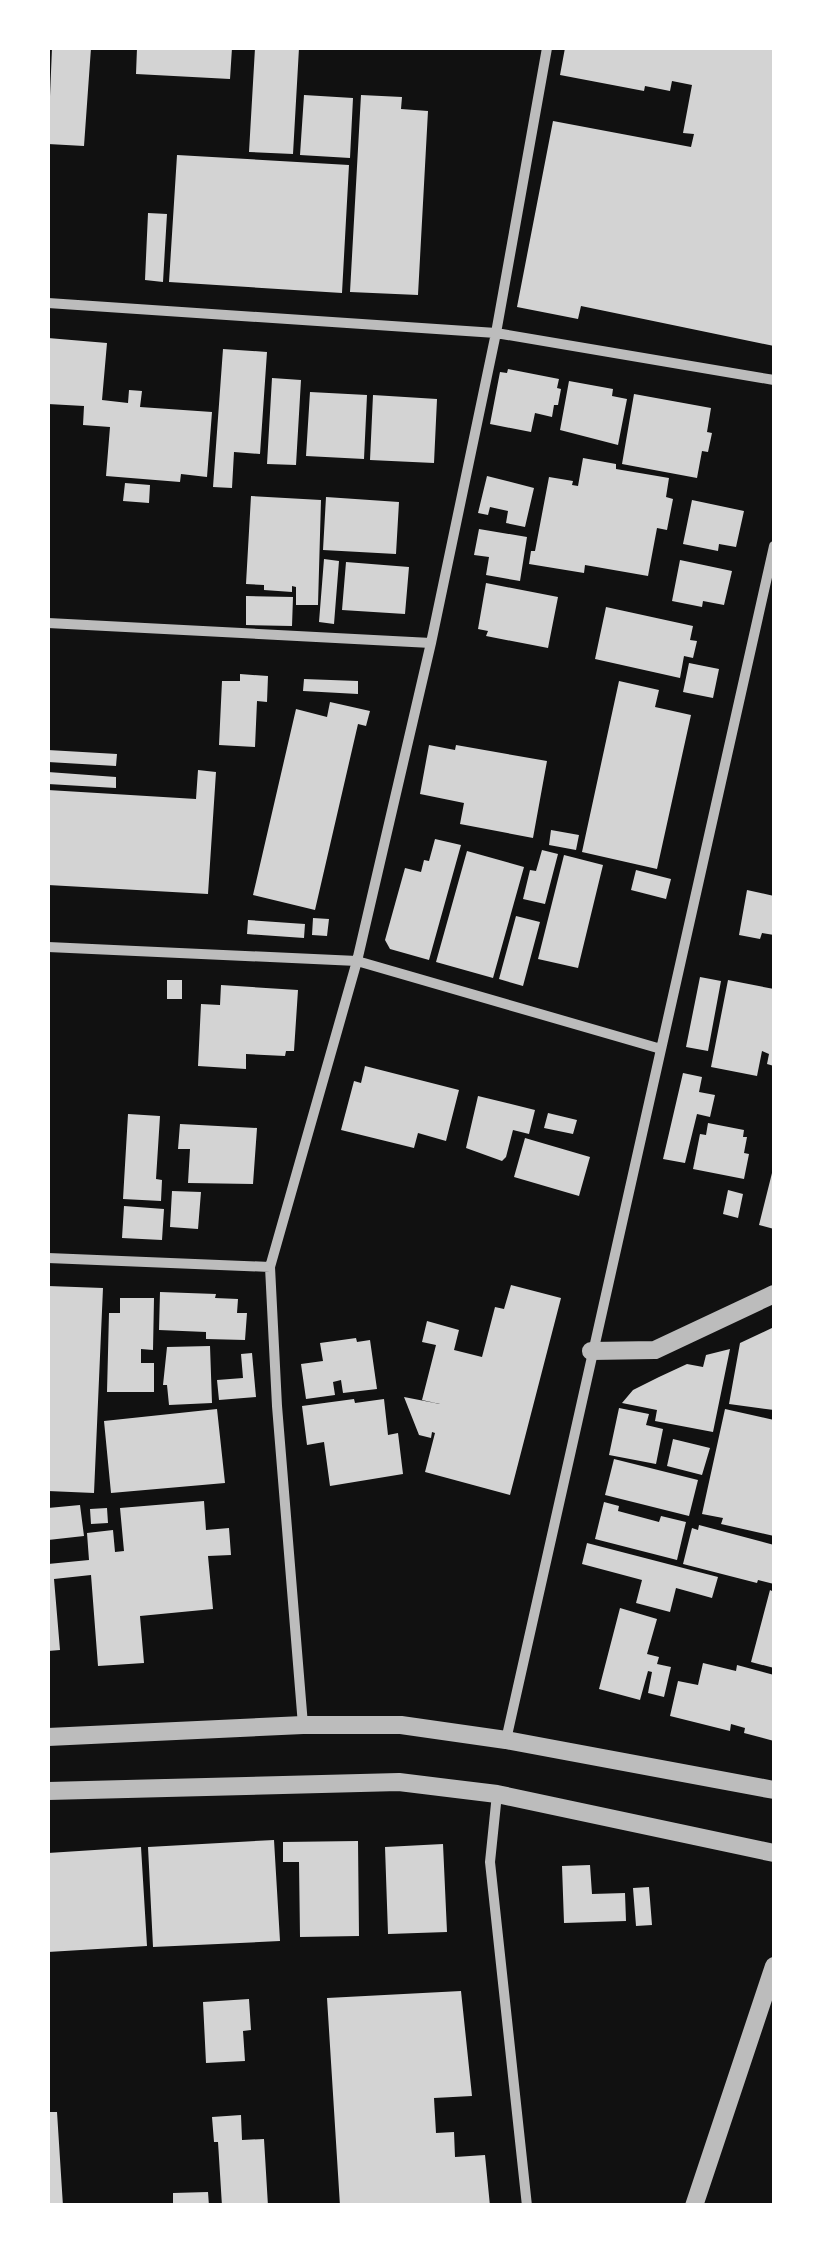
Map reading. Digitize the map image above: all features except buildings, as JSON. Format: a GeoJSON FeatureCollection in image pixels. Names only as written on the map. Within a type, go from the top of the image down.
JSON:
{"type":"FeatureCollection","features":[{"type":"Feature","properties":{"kind":"street"},"geometry":{"type":"LineString","coordinates":[[303,1725],[277,1406],[270,1267],[357,961],[431,644],[496,333],[546,48]]}},
{"type":"Feature","properties":{"kind":"street"},"geometry":{"type":"LineString","coordinates":[[48,303],[496,333],[774,380]]}},
{"type":"Feature","properties":{"kind":"street"},"geometry":{"type":"LineString","coordinates":[[506,1740],[774,546]]}},
{"type":"Feature","properties":{"kind":"street"},"geometry":{"type":"LineString","coordinates":[[48,623],[431,644]]}},
{"type":"Feature","properties":{"kind":"street"},"geometry":{"type":"LineString","coordinates":[[48,948],[357,961],[661,1048]]}},
{"type":"Feature","properties":{"kind":"street"},"geometry":{"type":"LineString","coordinates":[[48,1258],[270,1267]]}},
{"type":"Feature","properties":{"kind":"street"},"geometry":{"type":"LineString","coordinates":[[592,1351],[655,1350],[774,1294]]}},
{"type":"Feature","properties":{"kind":"street"},"geometry":{"type":"LineString","coordinates":[[48,1736],[303,1725],[401,1725],[506,1740],[774,1790]]}},
{"type":"Feature","properties":{"kind":"street"},"geometry":{"type":"LineString","coordinates":[[48,1791],[400,1782],[497,1794],[774,1853]]}},
{"type":"Feature","properties":{"kind":"street"},"geometry":{"type":"LineString","coordinates":[[497,1794],[490,1862],[527,2206]]}},
{"type":"Feature","properties":{"kind":"street"},"geometry":{"type":"LineString","coordinates":[[694,2206],[774,1966]]}}]}
